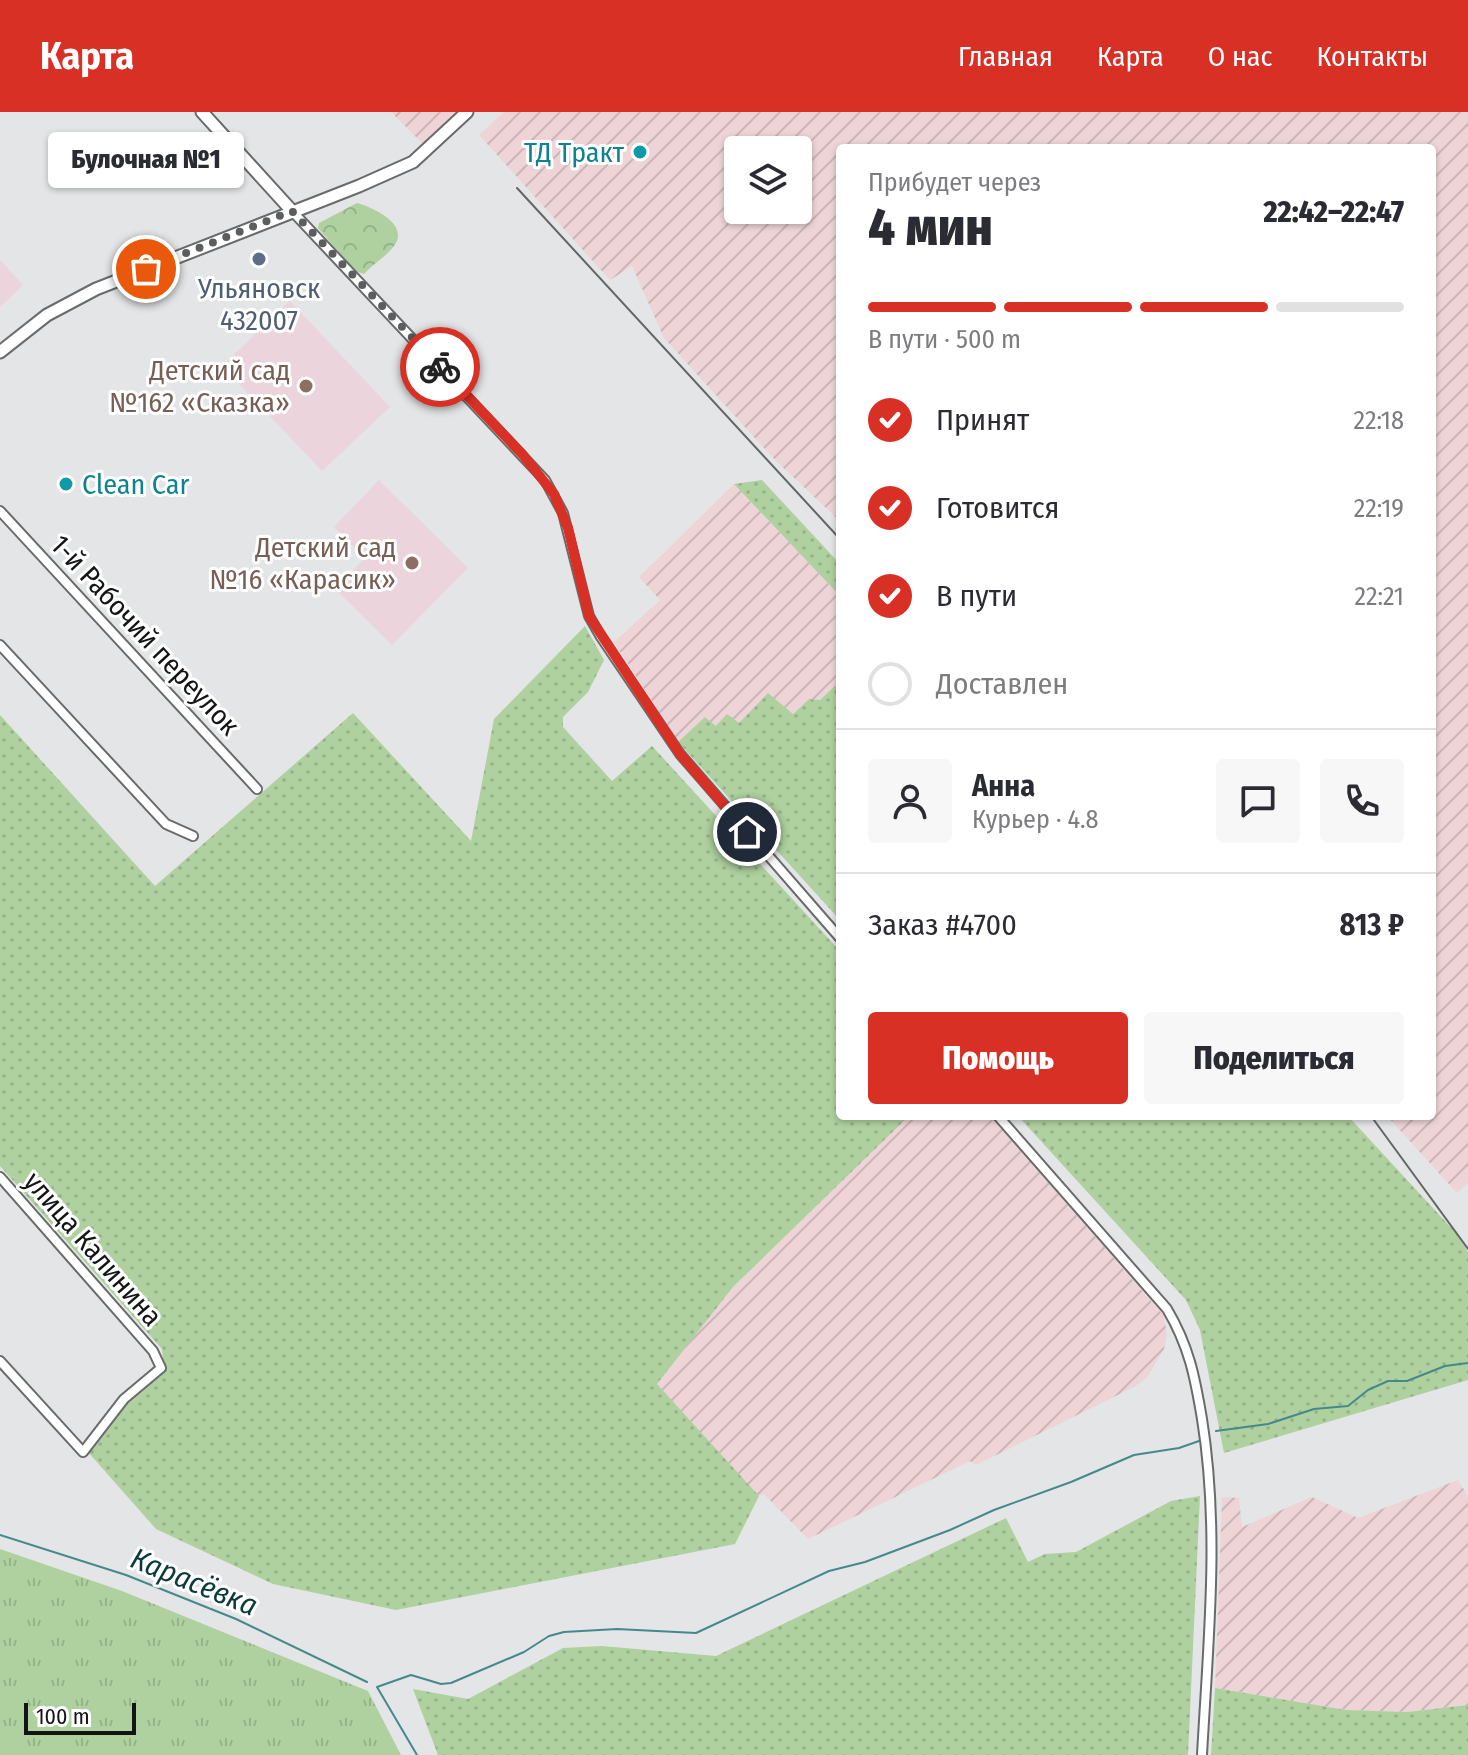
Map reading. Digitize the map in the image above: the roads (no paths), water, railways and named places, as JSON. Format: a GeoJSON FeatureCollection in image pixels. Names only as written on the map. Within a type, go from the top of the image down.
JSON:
{"type":"FeatureCollection","features":[{"type":"Feature","properties":{"kind":"main road"},"geometry":{"type":"LineString","coordinates":[[202,112],[292,211]]}},
{"type":"Feature","properties":{"kind":"main road"},"geometry":{"type":"LineString","coordinates":[[0,352],[30,326],[73,300],[413,162],[467,112]]}},
{"type":"Feature","properties":{"kind":"street"},"geometry":{"type":"LineString","coordinates":[[292,211],[545,480],[563,513],[589,616],[601,637],[680,754],[836,933]]}},
{"type":"Feature","properties":{"kind":"street","name":"1-й Рабочий переулок"},"geometry":{"type":"LineString","coordinates":[[0,511],[257,789]]}},
{"type":"Feature","properties":{"kind":"street"},"geometry":{"type":"LineString","coordinates":[[0,645],[166,824],[193,836]]}},
{"type":"Feature","properties":{"kind":"street"},"geometry":{"type":"LineString","coordinates":[[1002,1120],[1167,1309],[1192,1364],[1210,1467],[1212,1503],[1202,1755]]}},
{"type":"Feature","properties":{"kind":"street","name":"улица Калинина"},"geometry":{"type":"LineString","coordinates":[[0,1177],[153,1351],[161,1368],[124,1399],[83,1452],[0,1361]]}},
{"type":"Feature","properties":{"kind":"waterway"},"geometry":{"type":"LineString","coordinates":[[1216,1431],[1268,1424],[1314,1409],[1348,1406],[1368,1390],[1388,1381],[1407,1381],[1445,1366],[1468,1363]]}},
{"type":"Feature","properties":{"kind":"waterway"},"geometry":{"type":"LineString","coordinates":[[417,1755],[377,1687],[411,1675],[441,1684],[451,1683],[524,1652],[549,1636],[564,1632],[617,1629],[696,1633],[829,1571],[865,1562],[950,1530],[1134,1455],[1179,1448],[1199,1441]]}},
{"type":"Feature","properties":{"kind":"waterway","name":"Карасёвка"},"geometry":{"type":"LineString","coordinates":[[0,1535],[126,1575],[236,1619],[367,1682]]}},
{"type":"Feature","properties":{"kind":"railway"},"geometry":{"type":"LineString","coordinates":[[517,188],[836,535]]}},
{"type":"Feature","properties":{"kind":"railway"},"geometry":{"type":"LineString","coordinates":[[1374,1120],[1468,1249]]}},
{"type":"Feature","properties":{"kind":"place","name":"ТД Тракт"},"geometry":{"type":"Point","coordinates":[640,152]}},
{"type":"Feature","properties":{"kind":"place","name":"Ульяновск 432007"},"geometry":{"type":"Point","coordinates":[259,259]}},
{"type":"Feature","properties":{"kind":"place","name":"Булочная №1"},"geometry":{"type":"Point","coordinates":[146,269]}},
{"type":"Feature","properties":{"kind":"place","name":"Детский сад №162 «Сказка»"},"geometry":{"type":"Point","coordinates":[306,386]}},
{"type":"Feature","properties":{"kind":"place","name":"Clean Car"},"geometry":{"type":"Point","coordinates":[66,484]}},
{"type":"Feature","properties":{"kind":"place","name":"Детский сад №16 «Карасик»"},"geometry":{"type":"Point","coordinates":[412,563]}}]}
